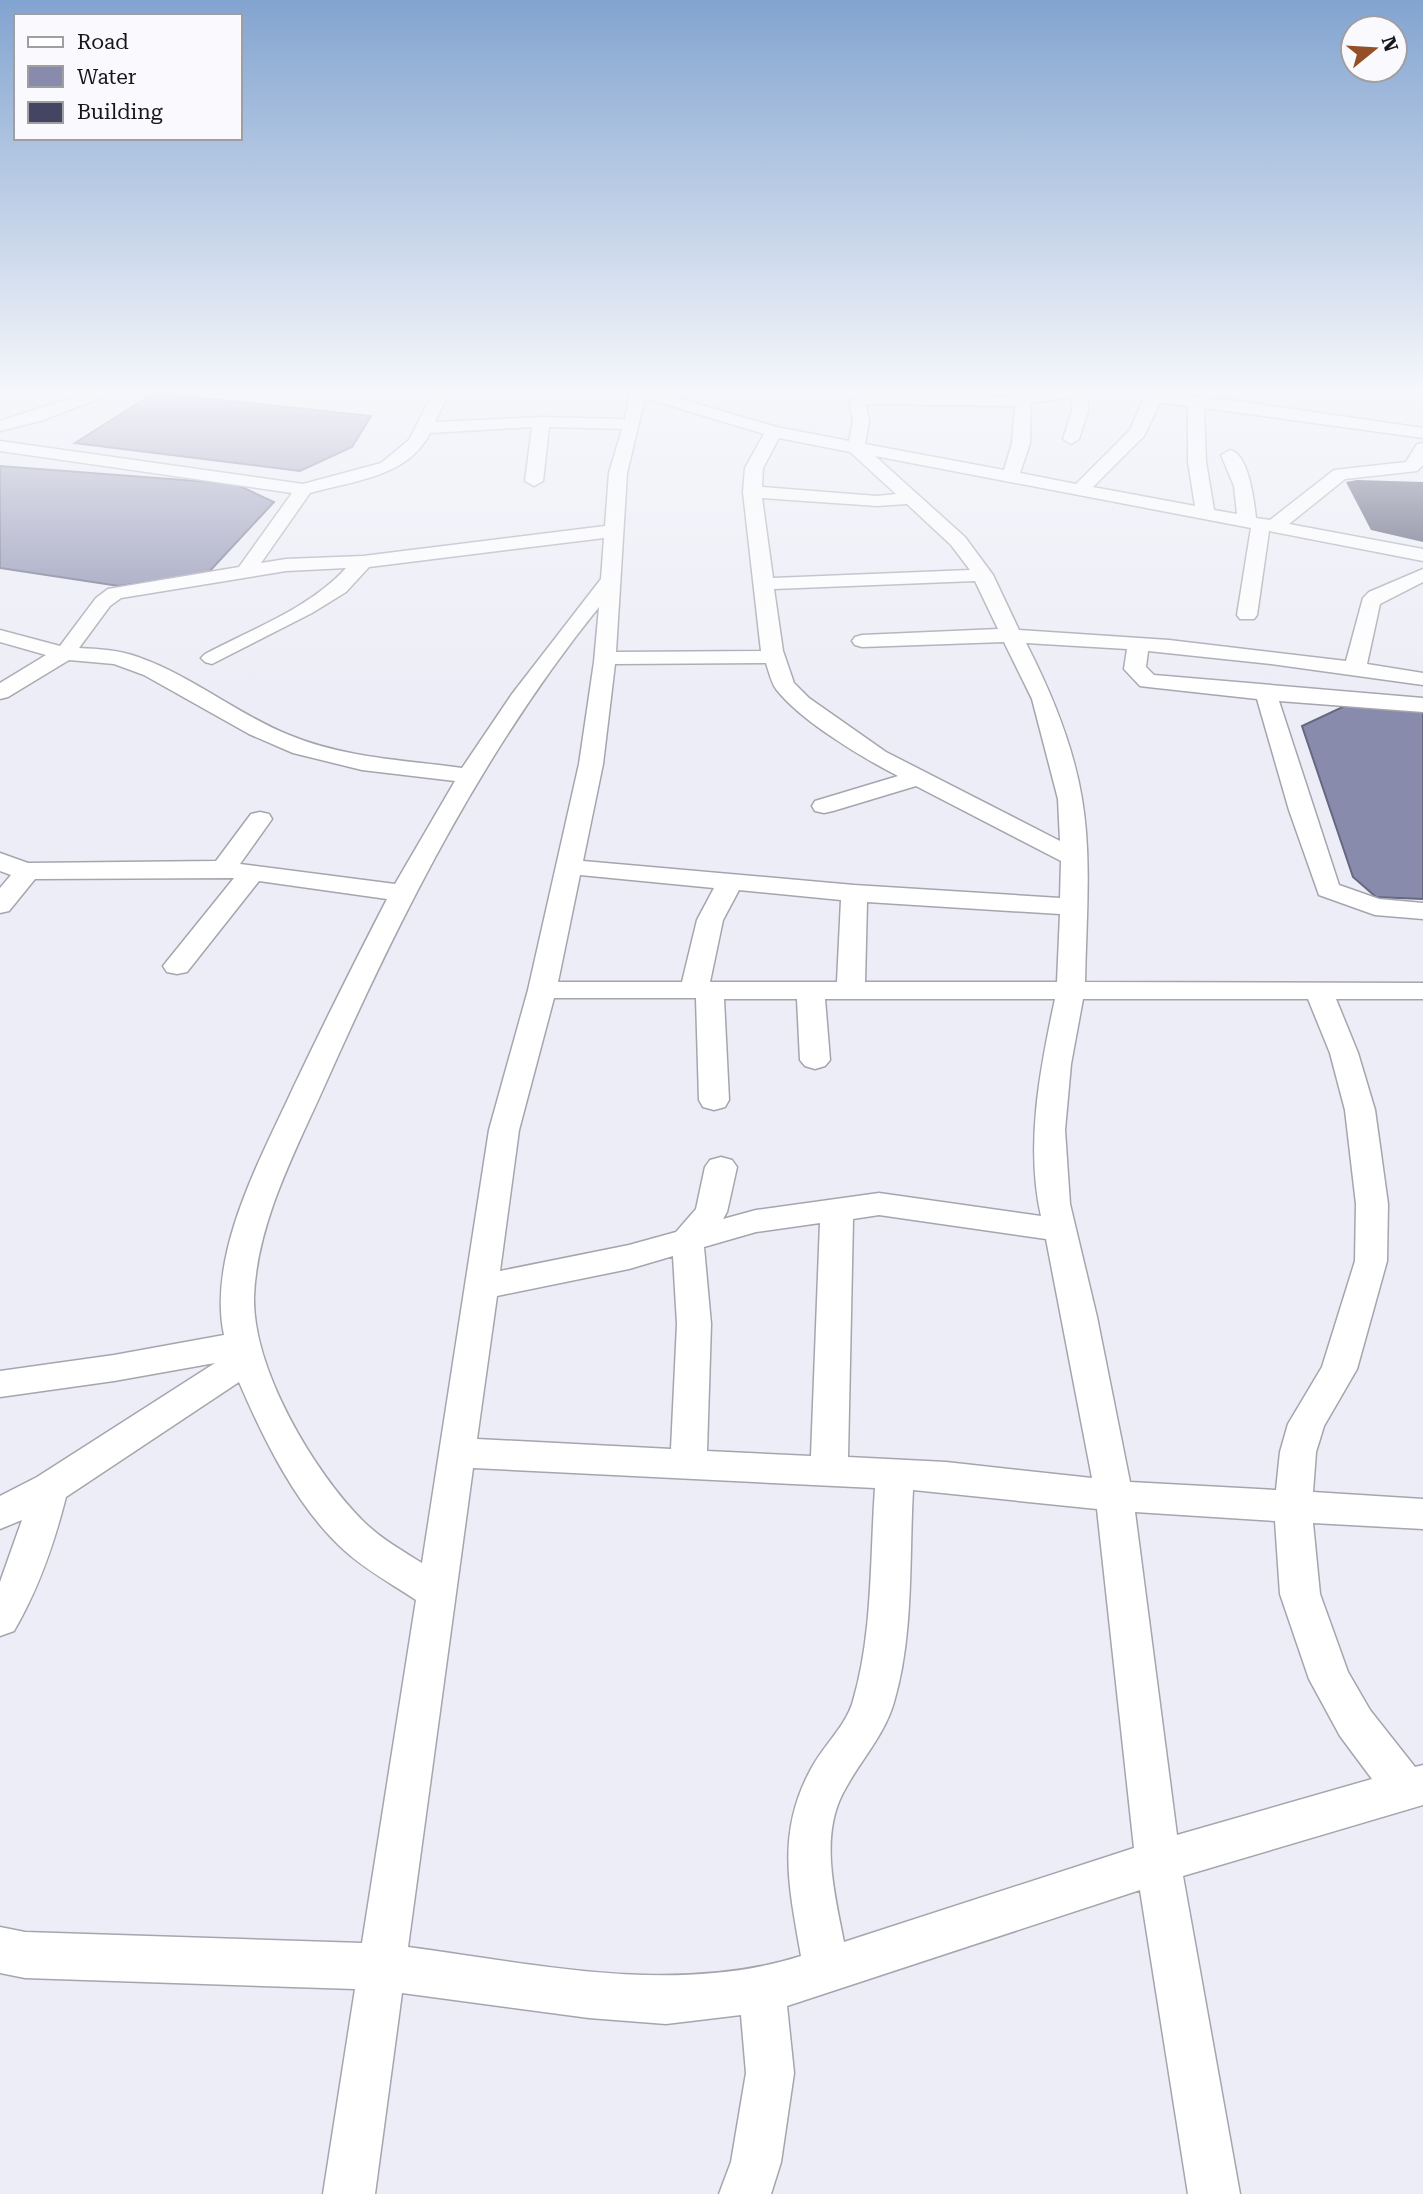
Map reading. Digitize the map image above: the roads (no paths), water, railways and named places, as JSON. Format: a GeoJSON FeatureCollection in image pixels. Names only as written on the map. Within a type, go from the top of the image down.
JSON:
{"type":"FeatureCollection","features":[{"type":"Feature","properties":{"kind":"street"},"geometry":{"type":"LineString","coordinates":[[246,571],[301,493]]}},
{"type":"Feature","properties":{"kind":"street"},"geometry":{"type":"LineString","coordinates":[[349,2194],[504,1130],[542,990],[591,764],[606,658],[617,493]]}},
{"type":"Feature","properties":{"kind":"street"},"geometry":{"type":"LineString","coordinates":[[752,493],[774,657],[784,685],[801,703],[878,757],[1074,858]]}},
{"type":"Feature","properties":{"kind":"street"},"geometry":{"type":"LineString","coordinates":[[791,493],[877,501],[909,498]]}},
{"type":"Feature","properties":{"kind":"street"},"geometry":{"type":"LineString","coordinates":[[904,493],[958,541],[982,575],[1013,636],[1046,712],[1070,799],[1074,858],[1071,989],[1056,1064],[1050,1130],[1054,1204],[1080,1317],[1114,1496],[1158,1862],[1214,2194]]}},
{"type":"Feature","properties":{"kind":"street"},"geometry":{"type":"LineString","coordinates":[[1110,493],[1423,555]]}},
{"type":"Feature","properties":{"kind":"street"},"geometry":{"type":"LineString","coordinates":[[1202,493],[1205,512]]}},
{"type":"Feature","properties":{"kind":"street"},"geometry":{"type":"LineString","coordinates":[[1247,493],[1261,523],[1247,615]]}},
{"type":"Feature","properties":{"kind":"street"},"geometry":{"type":"LineString","coordinates":[[1261,523],[1309,493]]}},
{"type":"Feature","properties":{"kind":"street"},"geometry":{"type":"LineString","coordinates":[[0,692],[65,653],[103,602],[115,593],[286,565],[363,562],[614,531]]}},
{"type":"Feature","properties":{"kind":"street"},"geometry":{"type":"LineString","coordinates":[[212,658],[317,602],[339,588],[363,562]]}},
{"type":"Feature","properties":{"kind":"street"},"geometry":{"type":"LineString","coordinates":[[763,584],[982,575]]}},
{"type":"Feature","properties":{"kind":"street"},"geometry":{"type":"LineString","coordinates":[[1355,668],[1370,602],[1376,596],[1423,575]]}},
{"type":"Feature","properties":{"kind":"street"},"geometry":{"type":"LineString","coordinates":[[436,1592],[350,1532],[324,1501],[295,1455],[244,1352],[238,1318],[239,1283],[264,1191],[322,1057],[402,893],[468,776],[528,684],[569,628],[612,578]]}},
{"type":"Feature","properties":{"kind":"street"},"geometry":{"type":"LineString","coordinates":[[0,636],[65,653],[98,654],[129,661],[275,737],[302,748],[334,757],[468,776]]}},
{"type":"Feature","properties":{"kind":"street"},"geometry":{"type":"LineString","coordinates":[[862,641],[1013,636],[1138,644],[1355,668],[1423,679]]}},
{"type":"Feature","properties":{"kind":"street"},"geometry":{"type":"LineString","coordinates":[[1138,644],[1135,669],[1148,681],[1423,705]]}},
{"type":"Feature","properties":{"kind":"street"},"geometry":{"type":"LineString","coordinates":[[606,658],[774,657]]}},
{"type":"Feature","properties":{"kind":"street"},"geometry":{"type":"LineString","coordinates":[[1266,693],[1328,890],[1375,907],[1423,911]]}},
{"type":"Feature","properties":{"kind":"street"},"geometry":{"type":"LineString","coordinates":[[824,806],[917,778]]}},
{"type":"Feature","properties":{"kind":"street"},"geometry":{"type":"LineString","coordinates":[[223,869],[260,819]]}},
{"type":"Feature","properties":{"kind":"street"},"geometry":{"type":"LineString","coordinates":[[0,861],[16,869],[28,871],[223,869],[402,893]]}},
{"type":"Feature","properties":{"kind":"street"},"geometry":{"type":"LineString","coordinates":[[570,867],[854,893],[1072,907]]}},
{"type":"Feature","properties":{"kind":"street"},"geometry":{"type":"LineString","coordinates":[[0,905],[28,871]]}},
{"type":"Feature","properties":{"kind":"street"},"geometry":{"type":"LineString","coordinates":[[177,966],[252,873]]}},
{"type":"Feature","properties":{"kind":"street"},"geometry":{"type":"LineString","coordinates":[[714,1100],[702,990],[709,920],[730,882]]}},
{"type":"Feature","properties":{"kind":"street"},"geometry":{"type":"LineString","coordinates":[[851,989],[854,893]]}},
{"type":"Feature","properties":{"kind":"street"},"geometry":{"type":"LineString","coordinates":[[810,989],[815,1060]]}},
{"type":"Feature","properties":{"kind":"street"},"geometry":{"type":"LineString","coordinates":[[542,990],[1423,991]]}},
{"type":"Feature","properties":{"kind":"street"},"geometry":{"type":"LineString","coordinates":[[0,1950],[25,1955],[381,1967],[589,1994],[666,2000],[762,1987],[827,1971],[1158,1862],[1415,1787],[1355,1723],[1330,1679],[1300,1594],[1293,1505],[1297,1452],[1306,1424],[1339,1369],[1371,1261],[1372,1204],[1360,1110],[1344,1053],[1320,990]]}},
{"type":"Feature","properties":{"kind":"street"},"geometry":{"type":"LineString","coordinates":[[687,1240],[711,1212],[721,1167]]}},
{"type":"Feature","properties":{"kind":"street"},"geometry":{"type":"LineString","coordinates":[[482,1287],[629,1257],[757,1221],[837,1208],[879,1204],[1060,1230]]}},
{"type":"Feature","properties":{"kind":"street"},"geometry":{"type":"LineString","coordinates":[[829,1471],[837,1208]]}},
{"type":"Feature","properties":{"kind":"street"},"geometry":{"type":"LineString","coordinates":[[687,1240],[695,1285],[695,1354],[688,1464]]}},
{"type":"Feature","properties":{"kind":"street"},"geometry":{"type":"LineString","coordinates":[[0,1384],[244,1352]]}},
{"type":"Feature","properties":{"kind":"street"},"geometry":{"type":"LineString","coordinates":[[0,1514],[50,1488],[244,1352]]}},
{"type":"Feature","properties":{"kind":"street"},"geometry":{"type":"LineString","coordinates":[[459,1453],[946,1477],[1114,1496],[1423,1514]]}},
{"type":"Feature","properties":{"kind":"street"},"geometry":{"type":"LineString","coordinates":[[827,1971],[808,1863],[809,1833],[823,1787],[868,1717],[876,1694],[882,1650],[895,1475]]}},
{"type":"Feature","properties":{"kind":"street"},"geometry":{"type":"LineString","coordinates":[[0,1619],[23,1577],[50,1488]]}},
{"type":"Feature","properties":{"kind":"street"},"geometry":{"type":"LineString","coordinates":[[745,2194],[756,2162],[769,2073],[762,1987]]}},
{"type":"Feature","properties":{"kind":"water"},"geometry":{"type":"Polygon","coordinates":[[[0,493],[255,493],[274,502],[207,574],[119,586],[0,568],[0,493]]]}},
{"type":"Feature","properties":{"kind":"water"},"geometry":{"type":"Polygon","coordinates":[[[1349,704],[1423,711],[1423,899],[1376,897],[1353,877],[1302,726],[1349,704]]]}}]}
